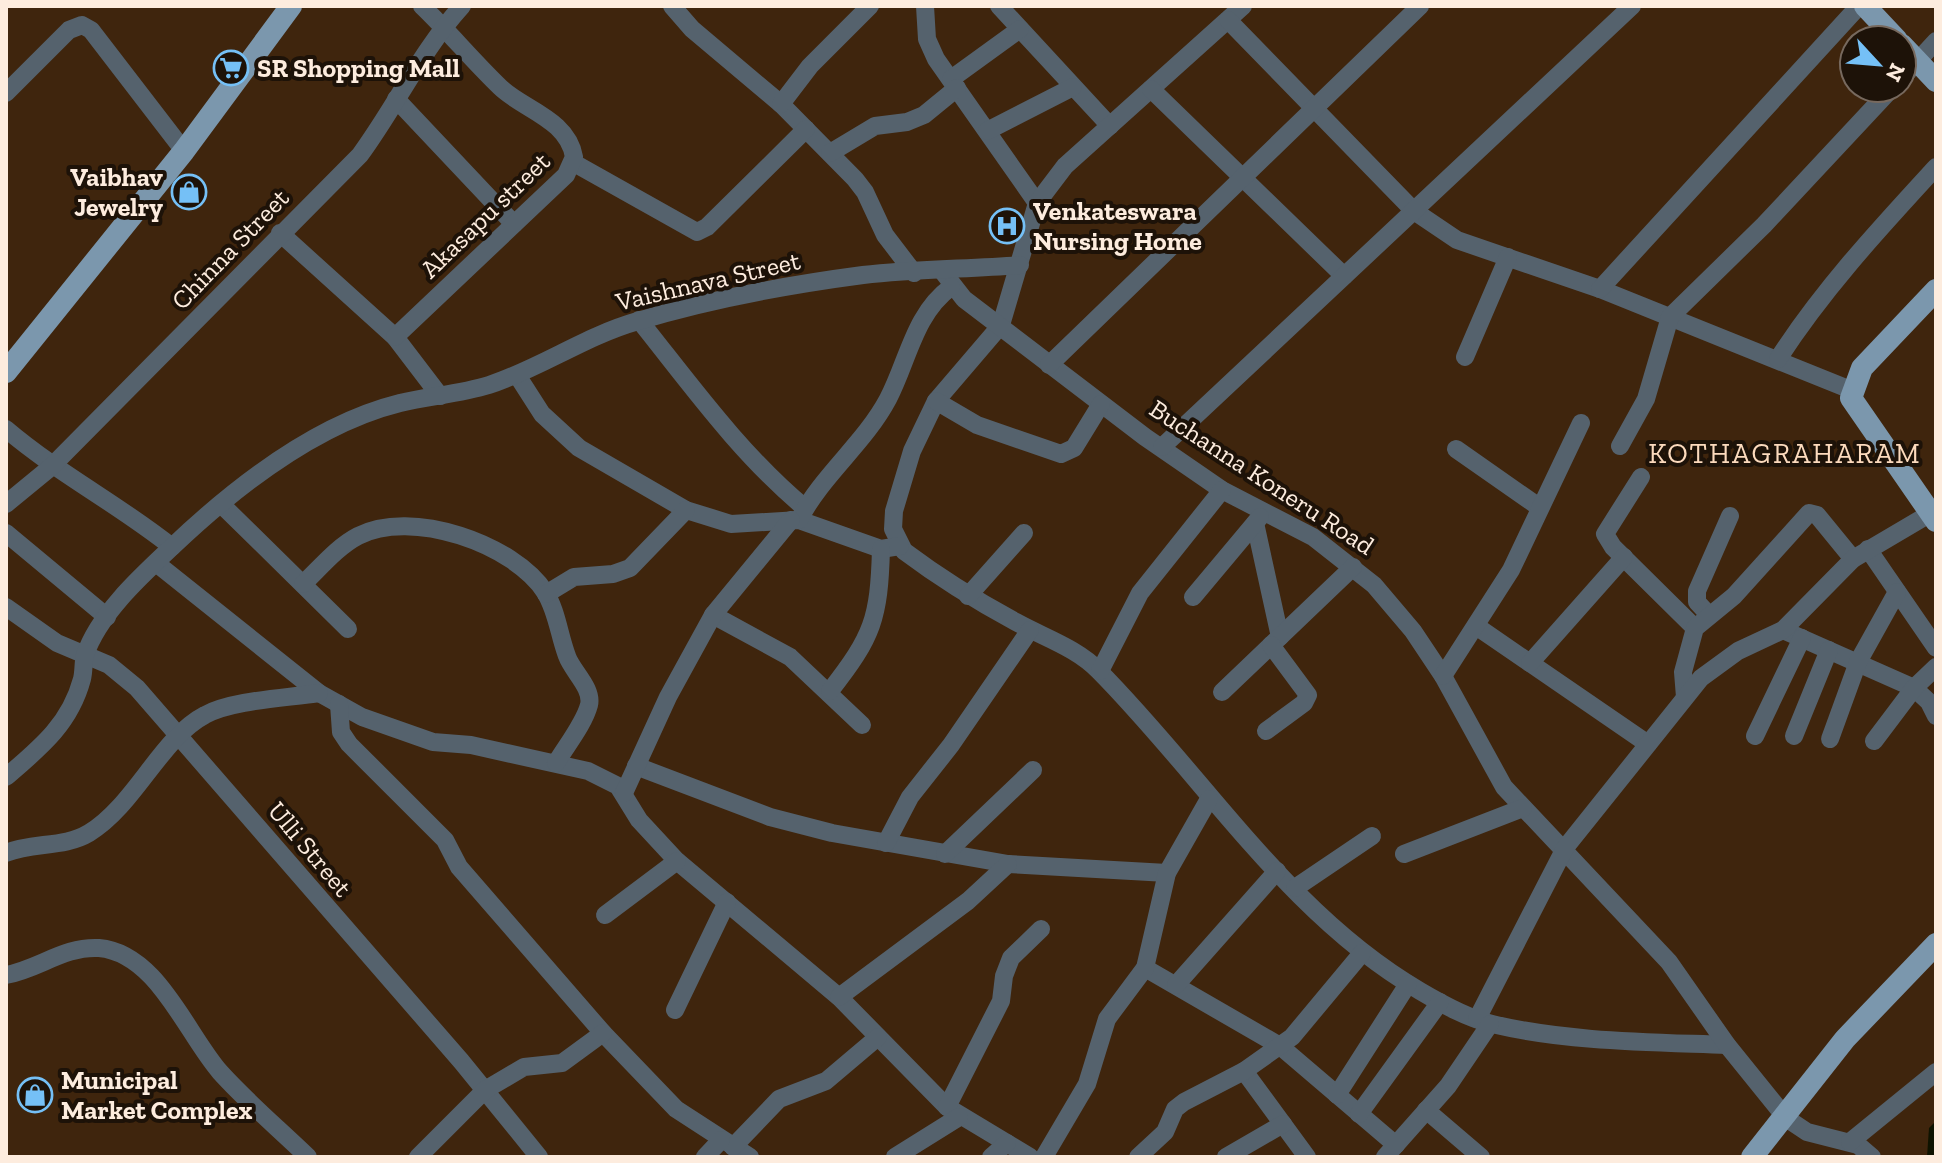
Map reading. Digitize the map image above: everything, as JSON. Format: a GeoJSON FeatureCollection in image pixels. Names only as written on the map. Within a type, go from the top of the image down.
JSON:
{"type":"FeatureCollection","features":[{"type":"Feature","properties":{"kind":"main road"},"geometry":{"type":"LineString","coordinates":[[6,372],[184,151],[291,6]]}},
{"type":"Feature","properties":{"kind":"main road"},"geometry":{"type":"LineString","coordinates":[[1865,6],[1882,24]]}},
{"type":"Feature","properties":{"kind":"main road"},"geometry":{"type":"LineString","coordinates":[[1918,69],[1936,81]]}},
{"type":"Feature","properties":{"kind":"main road"},"geometry":{"type":"LineString","coordinates":[[1933,517],[1855,408],[1851,390],[1862,368],[1936,290]]}},
{"type":"Feature","properties":{"kind":"main road"},"geometry":{"type":"LineString","coordinates":[[1752,1157],[1786,1118],[1845,1039],[1936,944]]}},
{"type":"Feature","properties":{"kind":"street"},"geometry":{"type":"LineString","coordinates":[[82,6],[87,27],[184,151]]}},
{"type":"Feature","properties":{"kind":"street","name":"Akasapu street"},"geometry":{"type":"LineString","coordinates":[[395,337],[566,175],[574,163],[573,151],[552,123],[536,108],[502,89],[422,6]]}},
{"type":"Feature","properties":{"kind":"street","name":"Chinna Street"},"geometry":{"type":"LineString","coordinates":[[6,504],[51,467],[360,155],[409,74],[462,6]]}},
{"type":"Feature","properties":{"kind":"street"},"geometry":{"type":"LineString","coordinates":[[672,6],[701,38],[781,104],[830,153],[865,192],[880,228],[914,273]]}},
{"type":"Feature","properties":{"kind":"street"},"geometry":{"type":"LineString","coordinates":[[781,104],[810,66],[870,6]]}},
{"type":"Feature","properties":{"kind":"street"},"geometry":{"type":"LineString","coordinates":[[925,6],[927,39],[1037,203]]}},
{"type":"Feature","properties":{"kind":"street"},"geometry":{"type":"LineString","coordinates":[[999,6],[1110,126]]}},
{"type":"Feature","properties":{"kind":"street"},"geometry":{"type":"LineString","coordinates":[[1243,6],[1065,166],[1037,203],[1001,325],[936,401],[912,451],[894,511],[893,529],[900,546],[968,596],[1071,649],[1100,671],[1209,799],[1277,871],[1362,953],[1408,984],[1484,1021],[1616,1041],[1727,1045]]}},
{"type":"Feature","properties":{"kind":"street"},"geometry":{"type":"LineString","coordinates":[[1049,365],[1420,6]]}},
{"type":"Feature","properties":{"kind":"street"},"geometry":{"type":"LineString","coordinates":[[1162,447],[1632,6]]}},
{"type":"Feature","properties":{"kind":"street"},"geometry":{"type":"LineString","coordinates":[[1600,289],[1859,6]]}},
{"type":"Feature","properties":{"kind":"street"},"geometry":{"type":"LineString","coordinates":[[1228,20],[1414,211],[1457,240],[1600,289],[1851,390]]}},
{"type":"Feature","properties":{"kind":"street"},"geometry":{"type":"LineString","coordinates":[[6,93],[69,30],[87,27]]}},
{"type":"Feature","properties":{"kind":"street"},"geometry":{"type":"LineString","coordinates":[[830,153],[875,126],[907,122],[924,115],[954,83],[1020,29]]}},
{"type":"Feature","properties":{"kind":"street"},"geometry":{"type":"LineString","coordinates":[[1918,53],[1936,41]]}},
{"type":"Feature","properties":{"kind":"street"},"geometry":{"type":"LineString","coordinates":[[987,131],[1073,87]]}},
{"type":"Feature","properties":{"kind":"street"},"geometry":{"type":"LineString","coordinates":[[1151,89],[1344,276]]}},
{"type":"Feature","properties":{"kind":"street"},"geometry":{"type":"LineString","coordinates":[[396,99],[514,224]]}},
{"type":"Feature","properties":{"kind":"street"},"geometry":{"type":"LineString","coordinates":[[1620,446],[1646,399],[1670,317],[1764,225],[1877,104]]}},
{"type":"Feature","properties":{"kind":"street"},"geometry":{"type":"LineString","coordinates":[[574,163],[697,232],[707,227],[806,129]]}},
{"type":"Feature","properties":{"kind":"street"},"geometry":{"type":"LineString","coordinates":[[1778,359],[1807,313],[1842,270],[1936,167]]}},
{"type":"Feature","properties":{"kind":"street"},"geometry":{"type":"LineString","coordinates":[[280,233],[395,337],[440,396]]}},
{"type":"Feature","properties":{"kind":"street"},"geometry":{"type":"LineString","coordinates":[[1465,357],[1508,257]]}},
{"type":"Feature","properties":{"kind":"street","name":"Vaishnava Street"},"geometry":{"type":"LineString","coordinates":[[6,777],[47,742],[68,716],[82,677],[85,655],[107,617],[156,563],[222,505],[309,442],[362,415],[517,375],[597,334],[699,303],[866,275],[914,273],[947,279],[1020,265]]}},
{"type":"Feature","properties":{"kind":"street"},"geometry":{"type":"LineString","coordinates":[[624,793],[693,648],[713,615],[879,415],[921,319],[947,279]]}},
{"type":"Feature","properties":{"kind":"street","name":"Buchanna Koneru Road"},"geometry":{"type":"LineString","coordinates":[[947,279],[1049,365],[1101,404],[1259,518],[1313,537],[1353,567],[1394,607],[1443,676],[1490,765],[1523,808],[1565,848],[1669,962],[1727,1045],[1786,1118]]}},
{"type":"Feature","properties":{"kind":"street"},"geometry":{"type":"LineString","coordinates":[[639,320],[777,485],[798,516]]}},
{"type":"Feature","properties":{"kind":"street"},"geometry":{"type":"LineString","coordinates":[[517,375],[542,414],[579,448],[686,510],[731,524],[798,516],[881,549],[900,546]]}},
{"type":"Feature","properties":{"kind":"street"},"geometry":{"type":"LineString","coordinates":[[936,401],[977,425],[1061,454],[1074,448],[1101,404]]}},
{"type":"Feature","properties":{"kind":"street"},"geometry":{"type":"LineString","coordinates":[[1443,676],[1511,570],[1581,423]]}},
{"type":"Feature","properties":{"kind":"street"},"geometry":{"type":"LineString","coordinates":[[6,429],[51,467],[130,513],[172,547]]}},
{"type":"Feature","properties":{"kind":"street"},"geometry":{"type":"LineString","coordinates":[[1456,449],[1539,507]]}},
{"type":"Feature","properties":{"kind":"street"},"geometry":{"type":"LineString","coordinates":[[1641,477],[1605,534],[1624,557],[1702,622]]}},
{"type":"Feature","properties":{"kind":"street"},"geometry":{"type":"LineString","coordinates":[[1100,671],[1140,593],[1222,490]]}},
{"type":"Feature","properties":{"kind":"street"},"geometry":{"type":"LineString","coordinates":[[222,505],[348,629]]}},
{"type":"Feature","properties":{"kind":"street"},"geometry":{"type":"LineString","coordinates":[[546,594],[574,577],[613,574],[630,568],[686,510]]}},
{"type":"Feature","properties":{"kind":"street"},"geometry":{"type":"LineString","coordinates":[[1685,697],[1683,672],[1702,622],[1734,596],[1809,513],[1817,515],[1897,592],[1936,648]]}},
{"type":"Feature","properties":{"kind":"street"},"geometry":{"type":"LineString","coordinates":[[1702,622],[1697,591],[1730,516]]}},
{"type":"Feature","properties":{"kind":"street"},"geometry":{"type":"LineString","coordinates":[[1145,968],[1280,1046],[1359,1114],[1390,1151],[1426,1110],[1484,1021],[1565,848],[1685,697],[1721,663],[1783,630],[1860,554],[1933,517]]}},
{"type":"Feature","properties":{"kind":"street"},"geometry":{"type":"LineString","coordinates":[[1193,597],[1259,518]]}},
{"type":"Feature","properties":{"kind":"street"},"geometry":{"type":"LineString","coordinates":[[1259,518],[1276,641],[1308,695],[1304,703],[1266,731]]}},
{"type":"Feature","properties":{"kind":"street"},"geometry":{"type":"LineString","coordinates":[[303,584],[358,535],[377,528],[451,532],[529,572],[546,594],[567,658],[587,690],[590,703],[556,763]]}},
{"type":"Feature","properties":{"kind":"street"},"geometry":{"type":"LineString","coordinates":[[6,533],[107,617]]}},
{"type":"Feature","properties":{"kind":"street"},"geometry":{"type":"LineString","coordinates":[[968,596],[1024,533]]}},
{"type":"Feature","properties":{"kind":"street"},"geometry":{"type":"LineString","coordinates":[[830,691],[861,651],[871,632],[880,600],[881,549]]}},
{"type":"Feature","properties":{"kind":"street"},"geometry":{"type":"LineString","coordinates":[[1530,663],[1624,557]]}},
{"type":"Feature","properties":{"kind":"street"},"geometry":{"type":"LineString","coordinates":[[156,563],[319,693],[339,704],[414,736],[556,763],[604,778],[624,793],[639,820],[677,861],[839,997],[953,1112],[1030,1157]]}},
{"type":"Feature","properties":{"kind":"street"},"geometry":{"type":"LineString","coordinates":[[1222,692],[1353,567]]}},
{"type":"Feature","properties":{"kind":"street"},"geometry":{"type":"LineString","coordinates":[[1830,739],[1858,662],[1897,592]]}},
{"type":"Feature","properties":{"kind":"street","name":"Ulli Street"},"geometry":{"type":"LineString","coordinates":[[6,607],[57,643],[120,672],[181,735],[539,1157]]}},
{"type":"Feature","properties":{"kind":"street"},"geometry":{"type":"LineString","coordinates":[[713,615],[771,645],[830,691],[862,725]]}},
{"type":"Feature","properties":{"kind":"street"},"geometry":{"type":"LineString","coordinates":[[1476,626],[1648,744]]}},
{"type":"Feature","properties":{"kind":"street"},"geometry":{"type":"LineString","coordinates":[[886,843],[910,797],[951,745],[1030,630]]}},
{"type":"Feature","properties":{"kind":"street"},"geometry":{"type":"LineString","coordinates":[[1783,630],[1914,688],[1929,702],[1936,716]]}},
{"type":"Feature","properties":{"kind":"street"},"geometry":{"type":"LineString","coordinates":[[1755,736],[1802,638]]}},
{"type":"Feature","properties":{"kind":"street"},"geometry":{"type":"LineString","coordinates":[[1794,736],[1829,650]]}},
{"type":"Feature","properties":{"kind":"street"},"geometry":{"type":"LineString","coordinates":[[1874,741],[1914,688],[1936,667]]}},
{"type":"Feature","properties":{"kind":"street"},"geometry":{"type":"LineString","coordinates":[[6,853],[71,841],[87,834],[129,797],[193,722],[215,711],[319,693]]}},
{"type":"Feature","properties":{"kind":"street"},"geometry":{"type":"LineString","coordinates":[[339,704],[341,732],[349,744],[445,840],[469,879],[603,1033],[676,1109],[750,1157]]}},
{"type":"Feature","properties":{"kind":"street"},"geometry":{"type":"LineString","coordinates":[[636,766],[770,817],[886,843],[1008,864],[1167,873]]}},
{"type":"Feature","properties":{"kind":"street"},"geometry":{"type":"LineString","coordinates":[[945,854],[1033,770]]}},
{"type":"Feature","properties":{"kind":"street"},"geometry":{"type":"LineString","coordinates":[[1044,1157],[1087,1084],[1107,1019],[1145,968],[1167,873],[1209,799]]}},
{"type":"Feature","properties":{"kind":"street"},"geometry":{"type":"LineString","coordinates":[[1404,854],[1523,808]]}},
{"type":"Feature","properties":{"kind":"street"},"geometry":{"type":"LineString","coordinates":[[1295,888],[1372,836]]}},
{"type":"Feature","properties":{"kind":"street"},"geometry":{"type":"LineString","coordinates":[[605,915],[677,861]]}},
{"type":"Feature","properties":{"kind":"street"},"geometry":{"type":"LineString","coordinates":[[839,997],[968,901],[1008,864]]}},
{"type":"Feature","properties":{"kind":"street"},"geometry":{"type":"LineString","coordinates":[[1176,985],[1277,871]]}},
{"type":"Feature","properties":{"kind":"street"},"geometry":{"type":"LineString","coordinates":[[675,1010],[727,902]]}},
{"type":"Feature","properties":{"kind":"street"},"geometry":{"type":"LineString","coordinates":[[895,1157],[953,1112],[1001,1001],[1004,976],[1011,958],[1041,929]]}},
{"type":"Feature","properties":{"kind":"street"},"geometry":{"type":"LineString","coordinates":[[6,975],[77,950],[101,948],[133,958],[171,1001],[220,1072],[308,1157]]}},
{"type":"Feature","properties":{"kind":"street"},"geometry":{"type":"LineString","coordinates":[[1138,1157],[1165,1132],[1175,1109],[1244,1071],[1309,1021],[1362,953]]}},
{"type":"Feature","properties":{"kind":"street"},"geometry":{"type":"LineString","coordinates":[[1337,1095],[1408,984]]}},
{"type":"Feature","properties":{"kind":"street"},"geometry":{"type":"LineString","coordinates":[[1359,1114],[1440,1002]]}},
{"type":"Feature","properties":{"kind":"street"},"geometry":{"type":"LineString","coordinates":[[418,1157],[485,1090],[524,1067],[562,1063],[603,1033]]}},
{"type":"Feature","properties":{"kind":"street"},"geometry":{"type":"LineString","coordinates":[[705,1157],[727,1143],[779,1099],[826,1081],[878,1037]]}},
{"type":"Feature","properties":{"kind":"street"},"geometry":{"type":"LineString","coordinates":[[1244,1071],[1307,1157]]}},
{"type":"Feature","properties":{"kind":"street"},"geometry":{"type":"LineString","coordinates":[[1850,1142],[1936,1072]]}},
{"type":"Feature","properties":{"kind":"street"},"geometry":{"type":"LineString","coordinates":[[1426,1110],[1481,1157]]}},
{"type":"Feature","properties":{"kind":"street"},"geometry":{"type":"LineString","coordinates":[[1786,1118],[1796,1128],[1850,1142],[1872,1157]]}},
{"type":"Feature","properties":{"kind":"street"},"geometry":{"type":"LineString","coordinates":[[1226,1157],[1283,1124]]}},
{"type":"Feature","properties":{"kind":"street"},"geometry":{"type":"LineString","coordinates":[[1826,1138],[1832,1157]]}},
{"type":"Feature","properties":{"kind":"street"},"geometry":{"type":"LineString","coordinates":[[991,1157],[1007,1143]]}},
{"type":"Feature","properties":{"kind":"shaded area"},"geometry":{"type":"Polygon","coordinates":[[[1936,1121],[1936,1157],[1927,1157],[1929,1128],[1936,1121]]]}},
{"type":"Feature","properties":{"kind":"place","name":"SR Shopping Mall"},"geometry":{"type":"Point","coordinates":[231,68]}},
{"type":"Feature","properties":{"kind":"place","name":"Vaibhav Jewelry"},"geometry":{"type":"Point","coordinates":[189,192]}},
{"type":"Feature","properties":{"kind":"place","name":"Venkateswara Nursing Home"},"geometry":{"type":"Point","coordinates":[1007,226]}},
{"type":"Feature","properties":{"kind":"place","name":"Municipal Market Complex"},"geometry":{"type":"Point","coordinates":[35,1095]}},
{"type":"Feature","properties":{"kind":"district","name":"KOTHAGRAHARAM"},"geometry":{"type":"Point","coordinates":[1785,453]}}]}
